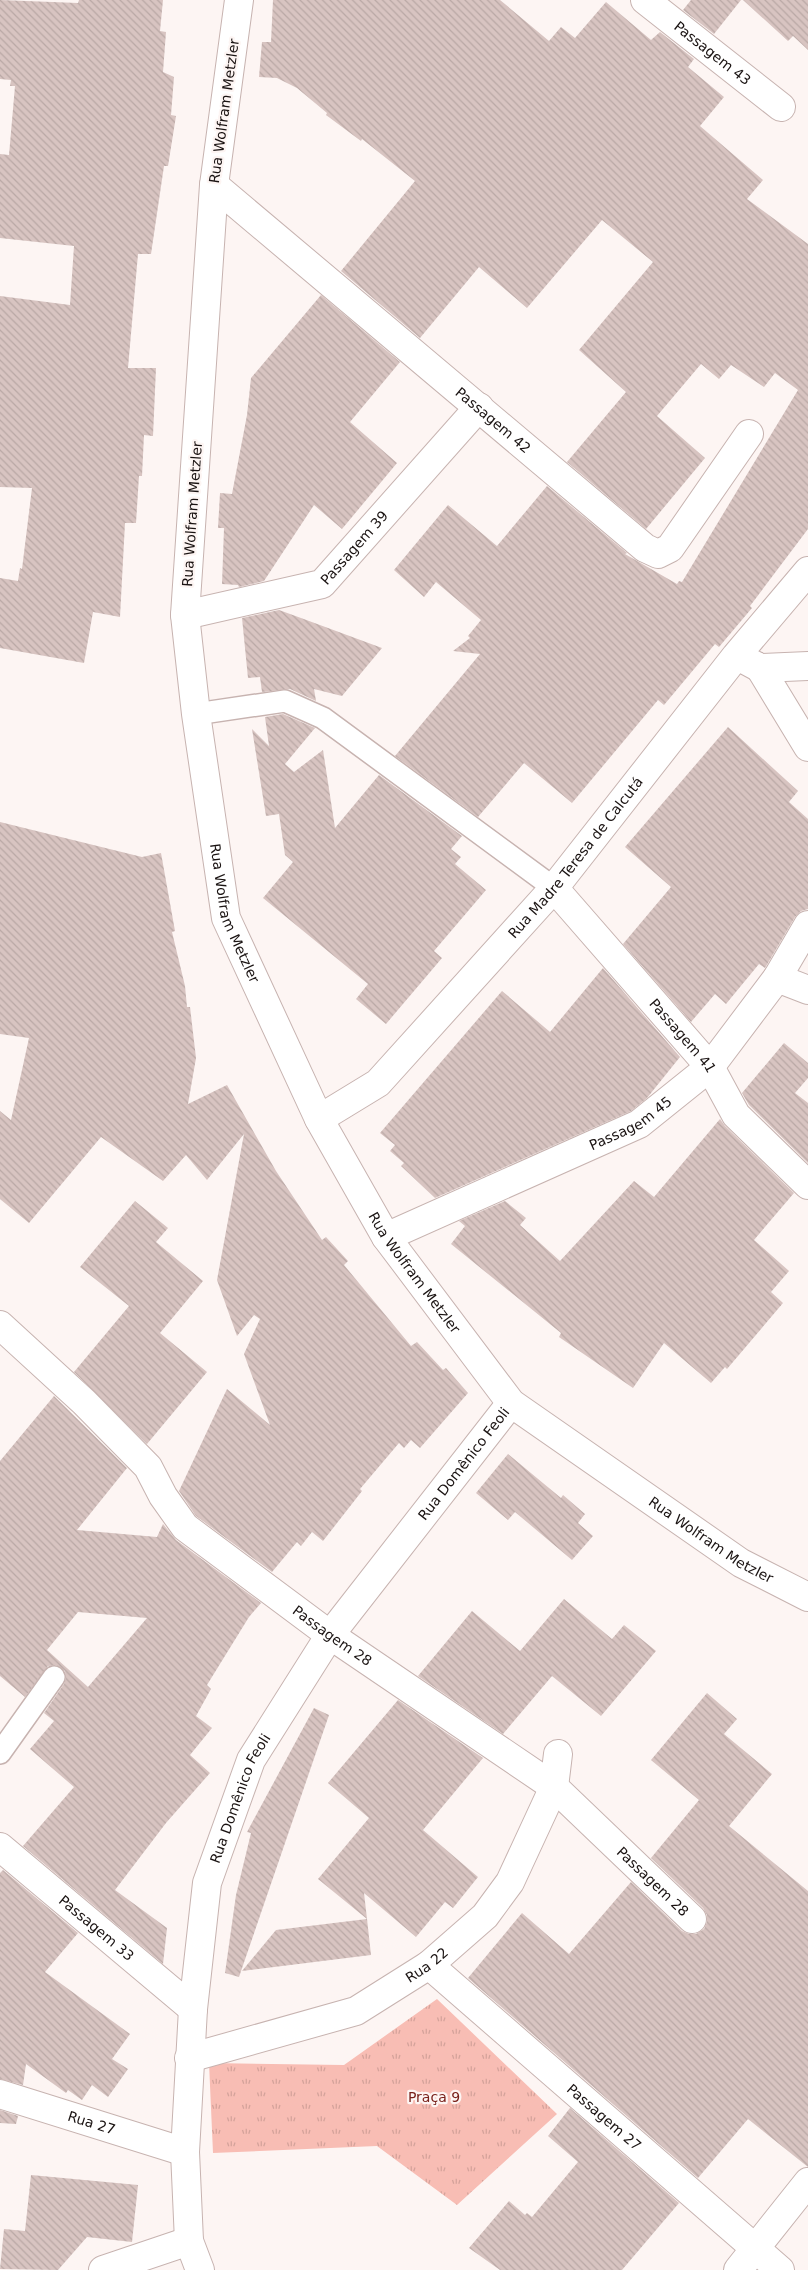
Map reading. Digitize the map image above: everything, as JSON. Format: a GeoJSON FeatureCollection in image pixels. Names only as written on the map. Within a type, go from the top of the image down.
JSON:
{"type":"FeatureCollection","features":[{"type":"Feature","properties":{"kind":"street","name":"Rua Wolfram Metzler"},"geometry":{"type":"LineString","coordinates":[[239,0],[214,185],[185,615],[196,714],[226,918],[319,1119],[386,1237],[511,1403],[740,1563],[808,1597]]}},
{"type":"Feature","properties":{"kind":"street","name":"Passagem 43"},"geometry":{"type":"LineString","coordinates":[[645,0],[781,107]]}},
{"type":"Feature","properties":{"kind":"street","name":"Passagem 42"},"geometry":{"type":"LineString","coordinates":[[214,185],[645,548],[658,554],[670,548],[749,434]]}},
{"type":"Feature","properties":{"kind":"street","name":"Passagem 39"},"geometry":{"type":"LineString","coordinates":[[185,615],[322,584],[479,407]]}},
{"type":"Feature","properties":{"kind":"street","name":"Rua Madre Teresa de Calcutá"},"geometry":{"type":"LineString","coordinates":[[319,1119],[378,1083],[554,888],[748,662],[808,571]]}},
{"type":"Feature","properties":{"kind":"street"},"geometry":{"type":"LineString","coordinates":[[748,662],[808,666]]}},
{"type":"Feature","properties":{"kind":"street"},"geometry":{"type":"LineString","coordinates":[[748,662],[808,747]]}},
{"type":"Feature","properties":{"kind":"street","name":"Passagem 41"},"geometry":{"type":"LineString","coordinates":[[554,888],[710,1067],[736,1115],[808,1185]]}},
{"type":"Feature","properties":{"kind":"street","name":"Passagem 45"},"geometry":{"type":"LineString","coordinates":[[386,1237],[639,1124],[710,1067],[777,978],[808,925]]}},
{"type":"Feature","properties":{"kind":"street"},"geometry":{"type":"LineString","coordinates":[[777,978],[808,990]]}},
{"type":"Feature","properties":{"kind":"street","name":"Passagem 28"},"geometry":{"type":"LineString","coordinates":[[0,1325],[84,1402],[148,1467],[163,1496],[184,1526],[330,1635],[554,1786],[692,1919]]}},
{"type":"Feature","properties":{"kind":"street","name":"Rua Domênico Feoli"},"geometry":{"type":"LineString","coordinates":[[200,2270],[189,2241],[184,2152],[193,2009],[207,1883],[251,1760],[330,1635],[511,1403]]}},
{"type":"Feature","properties":{"kind":"street","name":"Rua 22"},"geometry":{"type":"LineString","coordinates":[[189,2058],[356,2011],[429,1965],[485,1916],[510,1882],[554,1786],[558,1754]]}},
{"type":"Feature","properties":{"kind":"street","name":"Passagem 33"},"geometry":{"type":"LineString","coordinates":[[0,1847],[193,2009]]}},
{"type":"Feature","properties":{"kind":"street","name":"Passagem 27"},"geometry":{"type":"LineString","coordinates":[[429,1965],[780,2270]]}},
{"type":"Feature","properties":{"kind":"street","name":"Rua 27"},"geometry":{"type":"LineString","coordinates":[[0,2094],[184,2152]]}},
{"type":"Feature","properties":{"kind":"street"},"geometry":{"type":"LineString","coordinates":[[738,2270],[808,2182]]}},
{"type":"Feature","properties":{"kind":"street"},"geometry":{"type":"LineString","coordinates":[[103,2270],[189,2241]]}},
{"type":"Feature","properties":{"kind":"lane"},"geometry":{"type":"LineString","coordinates":[[196,714],[285,701],[323,718],[554,888]]}},
{"type":"Feature","properties":{"kind":"lane"},"geometry":{"type":"LineString","coordinates":[[0,1753],[54,1677]]}},
{"type":"Feature","properties":{"kind":"green space","name":"Praça 9"},"geometry":{"type":"Polygon","coordinates":[[[437,1999],[557,2114],[457,2205],[377,2146],[213,2153],[209,2063],[344,2065],[437,1999]]]}},
{"type":"Feature","properties":{"kind":"building"},"geometry":{"type":"Polygon","coordinates":[[[0,0],[78,3],[79,0],[163,0],[160,31],[166,32],[163,72],[174,77],[171,115],[176,116],[168,166],[164,166],[151,254],[138,254],[128,368],[156,368],[153,436],[144,435],[142,476],[139,476],[136,523],[125,523],[120,617],[93,612],[84,663],[0,648],[0,578],[18,581],[20,568],[22,569],[32,488],[0,487],[0,296],[70,305],[74,246],[0,238],[0,154],[9,155],[15,86],[10,86],[11,80],[0,79],[0,0]]]}},
{"type":"Feature","properties":{"kind":"building"},"geometry":{"type":"Polygon","coordinates":[[[273,0],[500,0],[549,41],[561,27],[575,38],[606,2],[651,40],[660,32],[694,59],[688,67],[724,97],[700,126],[763,180],[747,199],[808,244],[808,529],[750,606],[752,608],[719,647],[715,644],[664,705],[658,700],[572,803],[524,763],[478,817],[395,756],[480,654],[453,651],[470,638],[468,636],[481,620],[436,582],[424,597],[394,570],[448,505],[497,546],[547,486],[627,553],[625,554],[677,584],[679,581],[682,582],[798,390],[775,373],[764,387],[731,365],[719,379],[701,364],[657,416],[705,458],[646,529],[567,462],[626,392],[579,350],[653,262],[602,220],[527,308],[479,267],[420,338],[341,271],[415,181],[362,139],[361,141],[326,115],[327,113],[297,88],[277,78],[259,77],[262,42],[271,42],[273,0]]]}},
{"type":"Feature","properties":{"kind":"building"},"geometry":{"type":"Polygon","coordinates":[[[691,0],[741,0],[714,34],[683,10],[691,0]]]}},
{"type":"Feature","properties":{"kind":"building"},"geometry":{"type":"Polygon","coordinates":[[[743,0],[808,0],[808,50],[793,36],[788,41],[743,0]]]}},
{"type":"Feature","properties":{"kind":"building"},"geometry":{"type":"Polygon","coordinates":[[[321,295],[400,362],[350,422],[397,463],[342,529],[314,505],[264,581],[239,587],[238,585],[222,584],[224,528],[218,528],[220,493],[232,494],[247,415],[251,378],[321,295]]]}},
{"type":"Feature","properties":{"kind":"building"},"geometry":{"type":"Polygon","coordinates":[[[279,610],[382,648],[342,696],[314,689],[316,701],[290,689],[262,692],[260,677],[248,678],[242,618],[279,610]]]}},
{"type":"Feature","properties":{"kind":"building"},"geometry":{"type":"Polygon","coordinates":[[[283,714],[315,728],[285,764],[294,772],[323,750],[335,828],[379,775],[462,836],[451,849],[461,857],[455,864],[486,890],[434,951],[442,958],[386,1024],[356,999],[368,984],[263,898],[293,862],[285,855],[279,814],[266,816],[252,729],[269,746],[265,717],[283,714]]]}},
{"type":"Feature","properties":{"kind":"building"},"geometry":{"type":"Polygon","coordinates":[[[728,727],[798,791],[789,802],[808,819],[808,909],[801,911],[795,917],[765,968],[759,964],[726,1004],[715,994],[691,1022],[623,944],[671,887],[625,847],[728,727]]]}},
{"type":"Feature","properties":{"kind":"building"},"geometry":{"type":"Polygon","coordinates":[[[0,822],[142,857],[161,853],[175,931],[172,932],[185,986],[187,1007],[190,1007],[196,1058],[188,1104],[227,1085],[276,1171],[322,1240],[326,1237],[348,1261],[344,1265],[411,1346],[417,1342],[443,1370],[446,1368],[468,1393],[420,1448],[411,1440],[404,1448],[399,1443],[360,1489],[362,1491],[323,1541],[312,1532],[301,1546],[297,1542],[272,1572],[196,1516],[179,1491],[227,1389],[270,1425],[244,1354],[260,1319],[254,1315],[237,1336],[217,1280],[244,1134],[207,1180],[186,1155],[163,1181],[101,1137],[29,1223],[0,1199],[0,1111],[11,1120],[29,1038],[0,1034],[0,822]]]}},
{"type":"Feature","properties":{"kind":"building"},"geometry":{"type":"Polygon","coordinates":[[[603,968],[680,1057],[647,1098],[631,1111],[435,1198],[401,1166],[404,1163],[390,1151],[395,1145],[380,1133],[502,991],[550,1032],[603,968]]]}},
{"type":"Feature","properties":{"kind":"building"},"geometry":{"type":"Polygon","coordinates":[[[784,1043],[808,1063],[808,1078],[795,1093],[808,1103],[808,1163],[749,1105],[742,1093],[784,1043]]]}},
{"type":"Feature","properties":{"kind":"building"},"geometry":{"type":"Polygon","coordinates":[[[720,1119],[794,1193],[754,1240],[789,1271],[771,1292],[783,1303],[727,1369],[725,1367],[711,1383],[664,1343],[633,1388],[559,1337],[561,1333],[451,1244],[465,1226],[459,1221],[505,1201],[526,1218],[520,1225],[560,1261],[634,1181],[654,1197],[720,1119]]]}},
{"type":"Feature","properties":{"kind":"building"},"geometry":{"type":"Polygon","coordinates":[[[135,1201],[168,1228],[156,1242],[203,1281],[160,1333],[207,1372],[147,1444],[74,1372],[129,1306],[80,1267],[135,1201]]]}},
{"type":"Feature","properties":{"kind":"building"},"geometry":{"type":"Polygon","coordinates":[[[54,1396],[127,1468],[77,1530],[157,1537],[163,1524],[176,1540],[261,1603],[249,1617],[207,1685],[211,1689],[196,1716],[212,1728],[190,1755],[210,1773],[166,1823],[115,1890],[167,1928],[163,1964],[23,1846],[74,1787],[30,1749],[54,1721],[44,1713],[64,1684],[66,1678],[65,1671],[56,1665],[48,1666],[25,1697],[0,1676],[0,1461],[54,1396]],[[78,1612],[47,1650],[88,1687],[147,1618],[78,1612]]]}},
{"type":"Feature","properties":{"kind":"building"},"geometry":{"type":"Polygon","coordinates":[[[508,1454],[561,1498],[563,1495],[585,1514],[578,1523],[593,1536],[572,1560],[515,1512],[508,1520],[476,1493],[508,1454]]]}},
{"type":"Feature","properties":{"kind":"building"},"geometry":{"type":"Polygon","coordinates":[[[564,1599],[612,1639],[624,1625],[656,1651],[601,1716],[552,1676],[503,1734],[418,1676],[472,1611],[520,1651],[564,1599]]]}},
{"type":"Feature","properties":{"kind":"building"},"geometry":{"type":"Polygon","coordinates":[[[707,1693],[737,1719],[724,1734],[772,1774],[729,1826],[808,1891],[808,2167],[748,2119],[698,2178],[468,1978],[522,1913],[569,1954],[631,1882],[682,1931],[696,1934],[704,1929],[707,1915],[703,1908],[651,1858],[699,1800],[651,1760],[707,1693]]]}},
{"type":"Feature","properties":{"kind":"building"},"geometry":{"type":"Polygon","coordinates":[[[398,1700],[483,1758],[423,1830],[478,1877],[453,1908],[445,1902],[416,1937],[364,1893],[367,1919],[318,1879],[369,1818],[328,1783],[398,1700]]]}},
{"type":"Feature","properties":{"kind":"building"},"geometry":{"type":"Polygon","coordinates":[[[314,1708],[329,1715],[239,1977],[225,1973],[236,1895],[251,1833],[247,1832],[314,1708]]]}},
{"type":"Feature","properties":{"kind":"building"},"geometry":{"type":"Polygon","coordinates":[[[3,1870],[78,1933],[45,1972],[130,2034],[112,2059],[128,2069],[108,2097],[92,2085],[82,2100],[68,2090],[66,2093],[26,2064],[23,2085],[0,2079],[0,1873],[3,1870]]]}},
{"type":"Feature","properties":{"kind":"building"},"geometry":{"type":"Polygon","coordinates":[[[367,1919],[371,1955],[242,1971],[276,1930],[367,1919]]]}},
{"type":"Feature","properties":{"kind":"building"},"geometry":{"type":"Polygon","coordinates":[[[570,2108],[679,2203],[622,2270],[500,2270],[469,2248],[509,2201],[525,2215],[527,2213],[532,2217],[578,2162],[548,2136],[570,2108]]]}},
{"type":"Feature","properties":{"kind":"building"},"geometry":{"type":"Polygon","coordinates":[[[0,2110],[18,2116],[16,2124],[0,2123],[0,2110]]]}},
{"type":"Feature","properties":{"kind":"building"},"geometry":{"type":"Polygon","coordinates":[[[31,2175],[138,2185],[132,2242],[87,2237],[58,2270],[0,2269],[4,2229],[25,2231],[31,2175]]]}}]}
